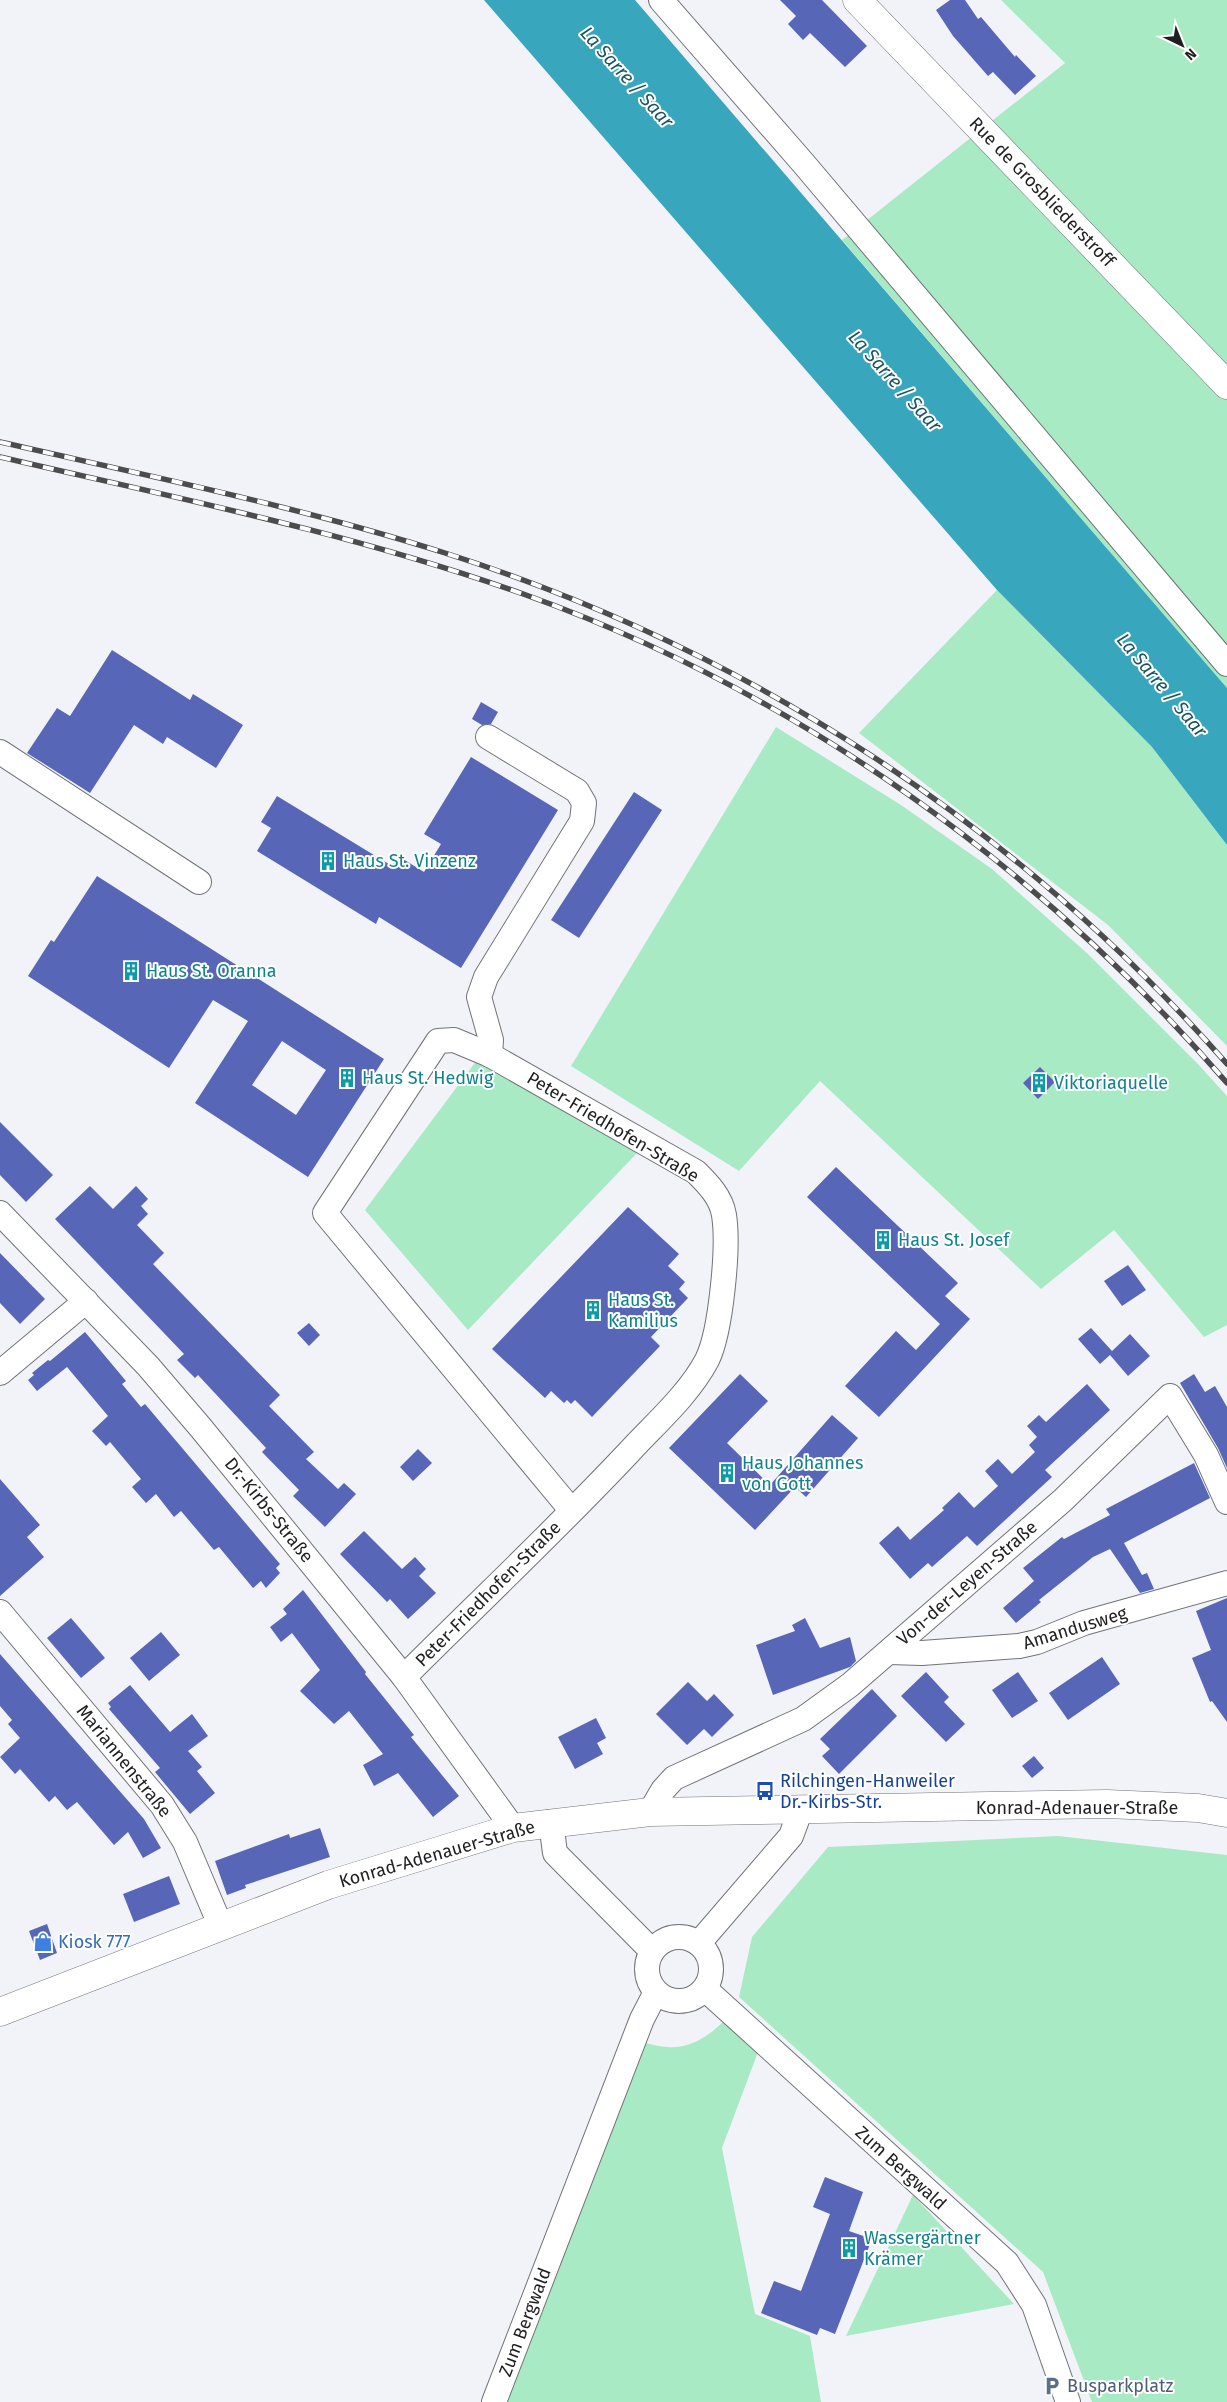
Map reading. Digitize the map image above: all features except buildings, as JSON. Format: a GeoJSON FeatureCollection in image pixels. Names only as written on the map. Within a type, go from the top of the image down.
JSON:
{"type":"FeatureCollection","features":[{"type":"Feature","properties":{"kind":"main road","name":"Rue de Grosbliederstroff"},"geometry":{"type":"LineString","coordinates":[[857,0],[1227,385]]}},
{"type":"Feature","properties":{"kind":"main road","name":"Konrad-Adenauer-Straße"},"geometry":{"type":"LineString","coordinates":[[0,2012],[328,1885],[513,1828],[552,1830],[650,1812],[920,1809],[1108,1804],[1198,1808],[1227,1813]]}},
{"type":"Feature","properties":{"kind":"street"},"geometry":{"type":"LineString","coordinates":[[661,0],[830,194],[1227,664]]}},
{"type":"Feature","properties":{"kind":"street"},"geometry":{"type":"LineString","coordinates":[[488,737],[576,791],[584,803],[582,821],[486,977],[479,997],[492,1040],[490,1055]]}},
{"type":"Feature","properties":{"kind":"street"},"geometry":{"type":"LineString","coordinates":[[0,752],[199,882]]}},
{"type":"Feature","properties":{"kind":"street","name":"Peter-Friedhofen-Straße"},"geometry":{"type":"LineString","coordinates":[[404,1677],[572,1512],[683,1393],[706,1362],[716,1340],[725,1252],[724,1214],[714,1190],[696,1172],[490,1055],[454,1040],[438,1041],[325,1213],[572,1512]]}},
{"type":"Feature","properties":{"kind":"street","name":"Dr.-Kirbs-Straße"},"geometry":{"type":"LineString","coordinates":[[0,1213],[148,1366],[201,1428],[404,1677],[513,1828]]}},
{"type":"Feature","properties":{"kind":"street"},"geometry":{"type":"LineString","coordinates":[[0,1374],[86,1301]]}},
{"type":"Feature","properties":{"kind":"street","name":"Von-der-Leyen-Straße"},"geometry":{"type":"LineString","coordinates":[[650,1812],[663,1790],[674,1778],[803,1719],[850,1685],[1063,1500],[1170,1396],[1206,1455],[1227,1502]]}},
{"type":"Feature","properties":{"kind":"street","name":"Amandusweg"},"geometry":{"type":"LineString","coordinates":[[889,1652],[934,1653],[1019,1646],[1037,1642],[1084,1623],[1227,1583]]}},
{"type":"Feature","properties":{"kind":"street","name":"Mariannenstraße"},"geometry":{"type":"LineString","coordinates":[[0,1612],[162,1806],[185,1842],[221,1927]]}},
{"type":"Feature","properties":{"kind":"street"},"geometry":{"type":"LineString","coordinates":[[699,1943],[791,1836],[802,1809]]}},
{"type":"Feature","properties":{"kind":"street"},"geometry":{"type":"LineString","coordinates":[[552,1830],[555,1853],[652,1951]]}},
{"type":"Feature","properties":{"kind":"street"},"geometry":{"type":"LineString","coordinates":[[674,1938],[687,1938],[699,1943],[706,1951],[711,1965],[710,1980],[705,1989],[692,1999],[676,2002],[656,1992],[647,1976],[647,1968],[652,1951],[662,1942],[674,1938]]}},
{"type":"Feature","properties":{"kind":"street","name":"Zum Bergwald"},"geometry":{"type":"LineString","coordinates":[[705,1989],[1007,2263],[1034,2306],[1068,2402]]}},
{"type":"Feature","properties":{"kind":"street","name":"Zum Bergwald"},"geometry":{"type":"LineString","coordinates":[[494,2402],[642,2019],[656,1992]]}},
{"type":"Feature","properties":{"kind":"green space"},"geometry":{"type":"Polygon","coordinates":[[[1001,0],[1227,0],[1227,688],[842,240],[1065,63],[1001,0]]]}},
{"type":"Feature","properties":{"kind":"green space"},"geometry":{"type":"Polygon","coordinates":[[[997,590],[1152,747],[1227,845],[1227,1046],[1108,925],[859,733],[997,590]]]}},
{"type":"Feature","properties":{"kind":"green space"},"geometry":{"type":"Polygon","coordinates":[[[776,727],[901,805],[992,869],[1088,954],[1197,1063],[1227,1096],[1227,1325],[1204,1337],[1114,1230],[1041,1289],[820,1081],[739,1171],[571,1066],[776,727]]]}},
{"type":"Feature","properties":{"kind":"green space"},"geometry":{"type":"Polygon","coordinates":[[[477,1060],[638,1152],[468,1330],[365,1210],[477,1060]]]}},
{"type":"Feature","properties":{"kind":"green space"},"geometry":{"type":"Polygon","coordinates":[[[1058,1836],[1227,1855],[1227,2402],[1092,2402],[1043,2272],[739,1997],[752,1937],[828,1847],[1058,1836]]]}},
{"type":"Feature","properties":{"kind":"green space"},"geometry":{"type":"Polygon","coordinates":[[[725,2020],[758,2052],[722,2148],[755,2314],[810,2336],[821,2402],[501,2402],[640,2041],[665,2047],[686,2045],[706,2036],[725,2020]]]}},
{"type":"Feature","properties":{"kind":"green space"},"geometry":{"type":"Polygon","coordinates":[[[913,2195],[1014,2304],[846,2336],[913,2195]]]}},
{"type":"Feature","properties":{"kind":"water","name":"La Sarre / Saar"},"geometry":{"type":"Polygon","coordinates":[[[484,0],[635,0],[1227,688],[1227,845],[1152,747],[997,590],[484,0]]]}},
{"type":"Feature","properties":{"kind":"railway"},"geometry":{"type":"LineString","coordinates":[[0,442],[224,493],[390,536],[445,553],[557,593],[665,640],[770,694],[871,755],[967,823],[1059,897],[1146,978],[1227,1064]]}},
{"type":"Feature","properties":{"kind":"railway"},"geometry":{"type":"LineString","coordinates":[[0,457],[265,518],[397,553],[462,573],[526,595],[626,635],[723,682],[817,735],[908,794],[994,859],[1076,929],[1154,1004],[1227,1083]]}},
{"type":"Feature","properties":{"kind":"place","name":"Haus St. Vinzenz"},"geometry":{"type":"Point","coordinates":[328,861]}},
{"type":"Feature","properties":{"kind":"place","name":"Haus St. Oranna"},"geometry":{"type":"Point","coordinates":[131,971]}},
{"type":"Feature","properties":{"kind":"place","name":"Haus St. Hedwig"},"geometry":{"type":"Point","coordinates":[347,1078]}},
{"type":"Feature","properties":{"kind":"place","name":"Viktoriaquelle"},"geometry":{"type":"Point","coordinates":[1039,1083]}},
{"type":"Feature","properties":{"kind":"place","name":"Haus St. Josef"},"geometry":{"type":"Point","coordinates":[883,1240]}},
{"type":"Feature","properties":{"kind":"place","name":"Haus St. Kamilius"},"geometry":{"type":"Point","coordinates":[593,1310]}},
{"type":"Feature","properties":{"kind":"place","name":"Haus Johannes von Gott"},"geometry":{"type":"Point","coordinates":[727,1473]}},
{"type":"Feature","properties":{"kind":"place","name":"Rilchingen-Hanweiler Dr.-Kirbs-Str."},"geometry":{"type":"Point","coordinates":[765,1791]}},
{"type":"Feature","properties":{"kind":"place","name":"Kiosk 777"},"geometry":{"type":"Point","coordinates":[43,1942]}},
{"type":"Feature","properties":{"kind":"place","name":"Wassergärtner Krämer"},"geometry":{"type":"Point","coordinates":[849,2248]}},
{"type":"Feature","properties":{"kind":"place","name":"Busparkplatz"},"geometry":{"type":"Point","coordinates":[1052,2386]}}]}
